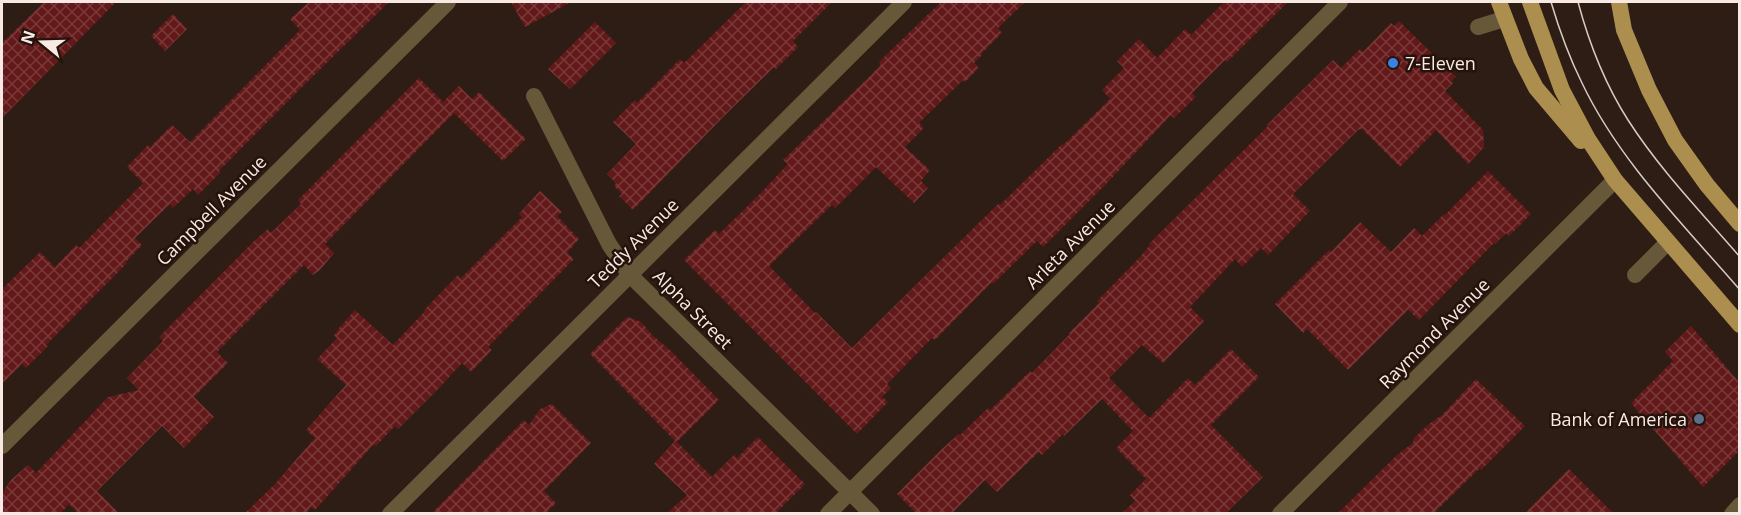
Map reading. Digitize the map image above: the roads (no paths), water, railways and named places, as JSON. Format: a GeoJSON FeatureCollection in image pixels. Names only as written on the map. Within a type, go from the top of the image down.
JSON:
{"type":"FeatureCollection","features":[{"type":"Feature","properties":{"kind":"main road"},"geometry":{"type":"LineString","coordinates":[[1499,2],[1504,20],[1536,88],[1740,325]]}},
{"type":"Feature","properties":{"kind":"main road"},"geometry":{"type":"LineString","coordinates":[[1530,2],[1562,90],[1588,139],[1615,180]]}},
{"type":"Feature","properties":{"kind":"main road"},"geometry":{"type":"LineString","coordinates":[[1619,2],[1624,30],[1649,90],[1675,140],[1707,185],[1740,224]]}},
{"type":"Feature","properties":{"kind":"street","name":"Campbell Avenue"},"geometry":{"type":"LineString","coordinates":[[2,446],[448,2]]}},
{"type":"Feature","properties":{"kind":"street","name":"Teddy Avenue"},"geometry":{"type":"LineString","coordinates":[[390,513],[904,2]]}},
{"type":"Feature","properties":{"kind":"street","name":"Arleta Avenue"},"geometry":{"type":"LineString","coordinates":[[828,513],[1340,2]]}},
{"type":"Feature","properties":{"kind":"street"},"geometry":{"type":"LineString","coordinates":[[1479,27],[1504,20]]}},
{"type":"Feature","properties":{"kind":"street","name":"Alpha Street"},"geometry":{"type":"LineString","coordinates":[[534,96],[609,244],[629,274],[872,513]]}},
{"type":"Feature","properties":{"kind":"street","name":"Raymond Avenue"},"geometry":{"type":"LineString","coordinates":[[1280,513],[1615,180]]}},
{"type":"Feature","properties":{"kind":"street"},"geometry":{"type":"LineString","coordinates":[[1635,275],[1668,242]]}},
{"type":"Feature","properties":{"kind":"street"},"geometry":{"type":"LineString","coordinates":[[1732,513],[1740,506]]}},
{"type":"Feature","properties":{"kind":"tram line"},"geometry":{"type":"LineString","coordinates":[[1551,2],[1577,73],[1614,139],[1675,217],[1740,290]]}},
{"type":"Feature","properties":{"kind":"tram line"},"geometry":{"type":"LineString","coordinates":[[1578,2],[1598,63],[1628,120],[1667,174],[1740,257]]}},
{"type":"Feature","properties":{"kind":"place","name":"7-Eleven"},"geometry":{"type":"Point","coordinates":[1393,63]}},
{"type":"Feature","properties":{"kind":"place","name":"Bank of America"},"geometry":{"type":"Point","coordinates":[1699,419]}}]}
